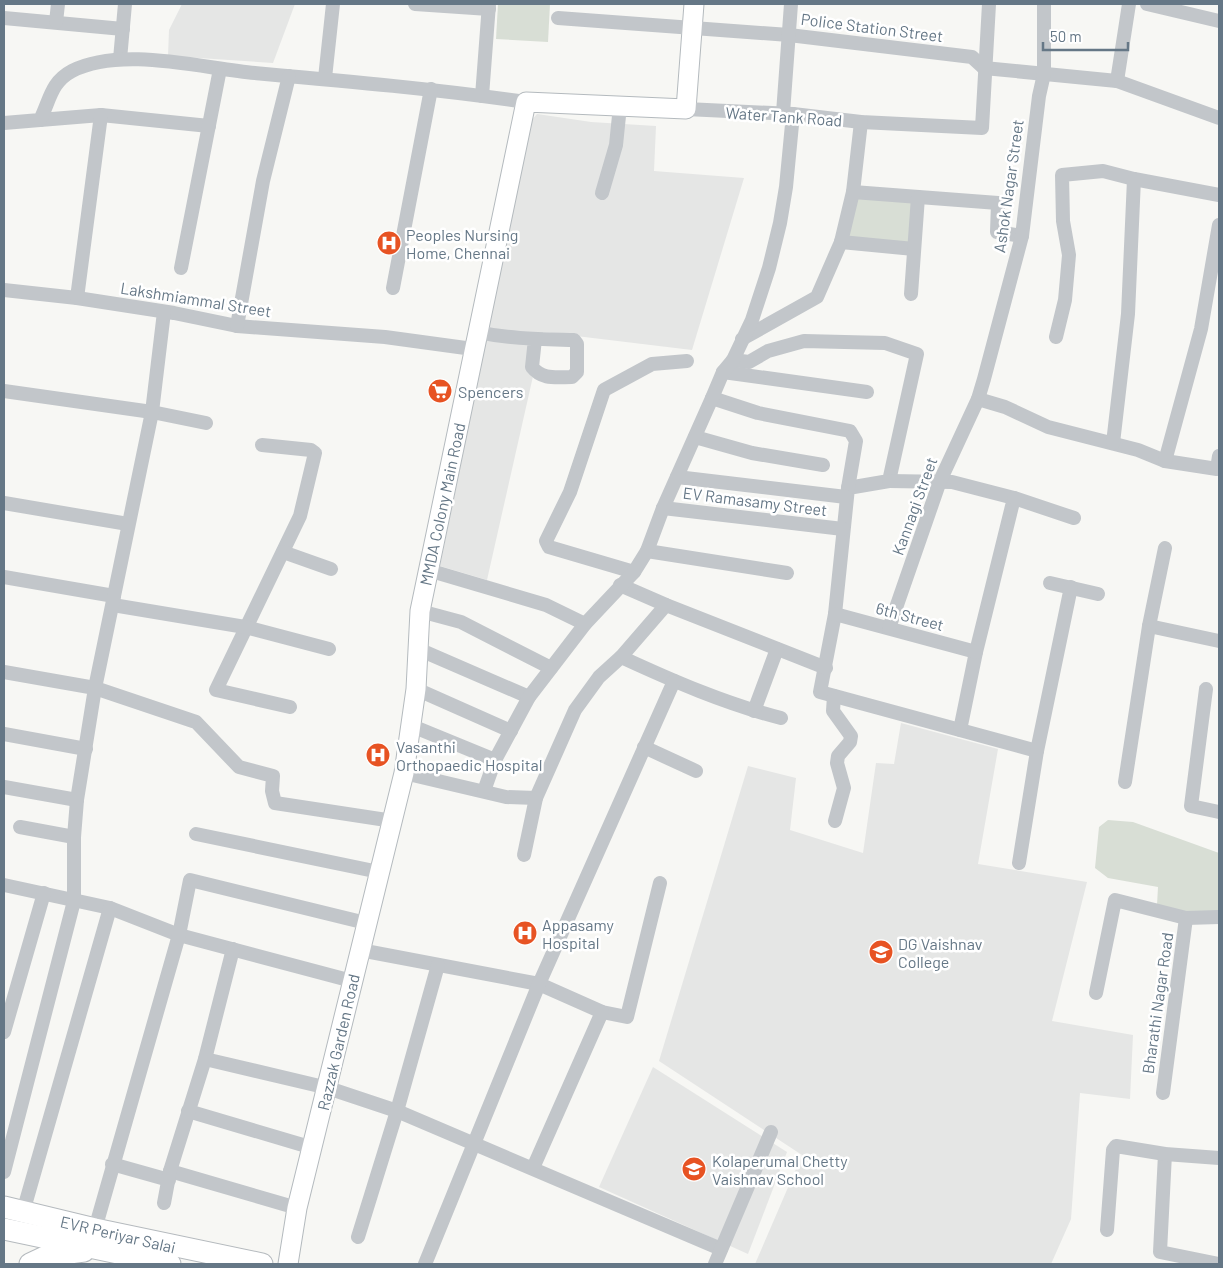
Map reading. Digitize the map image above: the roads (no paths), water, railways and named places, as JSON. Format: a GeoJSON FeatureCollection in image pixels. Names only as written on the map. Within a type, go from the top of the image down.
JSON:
{"type":"FeatureCollection","features":[{"type":"Feature","properties":{"kind":"main road","name":"EVR Periyar Salai"},"geometry":{"type":"LineString","coordinates":[[13,1209],[170,1264]]}},
{"type":"Feature","properties":{"kind":"main road","name":"EVR Periyar Salai"},"geometry":{"type":"LineString","coordinates":[[4,1229],[97,1239],[250,1263]]}},
{"type":"Feature","properties":{"kind":"main road"},"geometry":{"type":"LineString","coordinates":[[30,1264],[97,1239]]}},
{"type":"Feature","properties":{"kind":"street"},"geometry":{"type":"LineString","coordinates":[[56,22],[58,4]]}},
{"type":"Feature","properties":{"kind":"street"},"geometry":{"type":"LineString","coordinates":[[120,59],[126,4]]}},
{"type":"Feature","properties":{"kind":"street"},"geometry":{"type":"LineString","coordinates":[[325,78],[333,4]]}},
{"type":"Feature","properties":{"kind":"street"},"geometry":{"type":"LineString","coordinates":[[415,4],[489,6],[482,96]]}},
{"type":"Feature","properties":{"kind":"street"},"geometry":{"type":"LineString","coordinates":[[686,109],[694,4]]}},
{"type":"Feature","properties":{"kind":"street"},"geometry":{"type":"LineString","coordinates":[[484,791],[495,760],[529,697],[585,624],[634,572],[647,551],[663,508],[723,372],[733,360],[741,339],[752,320],[769,268],[780,223],[786,187],[791,4]]}},
{"type":"Feature","properties":{"kind":"street"},"geometry":{"type":"LineString","coordinates":[[989,4],[984,68],[1117,81],[1219,118]]}},
{"type":"Feature","properties":{"kind":"street","name":"Ashok Nagar Street"},"geometry":{"type":"LineString","coordinates":[[978,400],[1022,236],[1039,96],[1044,74],[1044,4]]}},
{"type":"Feature","properties":{"kind":"street"},"geometry":{"type":"LineString","coordinates":[[1117,81],[1129,4]]}},
{"type":"Feature","properties":{"kind":"street"},"geometry":{"type":"LineString","coordinates":[[1148,4],[1183,8],[1219,22]]}},
{"type":"Feature","properties":{"kind":"street"},"geometry":{"type":"LineString","coordinates":[[4,18],[123,29]]}},
{"type":"Feature","properties":{"kind":"street","name":"Police Station Street"},"geometry":{"type":"LineString","coordinates":[[558,18],[692,30],[789,35],[972,57],[984,68]]}},
{"type":"Feature","properties":{"kind":"street"},"geometry":{"type":"LineString","coordinates":[[40,120],[56,82],[71,71],[91,63],[120,59],[146,60],[431,89],[526,102]]}},
{"type":"Feature","properties":{"kind":"street","name":"Water Tank Road"},"geometry":{"type":"LineString","coordinates":[[526,102],[788,114],[861,122],[982,128],[984,68]]}},
{"type":"Feature","properties":{"kind":"street"},"geometry":{"type":"LineString","coordinates":[[181,268],[220,69]]}},
{"type":"Feature","properties":{"kind":"street"},"geometry":{"type":"LineString","coordinates":[[237,326],[263,181],[289,76]]}},
{"type":"Feature","properties":{"kind":"street"},"geometry":{"type":"LineString","coordinates":[[393,288],[431,89]]}},
{"type":"Feature","properties":{"kind":"street","name":"MMDA Colony Main Road"},"geometry":{"type":"LineString","coordinates":[[393,821],[412,726],[420,611],[526,102]]}},
{"type":"Feature","properties":{"kind":"street"},"geometry":{"type":"LineString","coordinates":[[602,193],[616,144],[620,106]]}},
{"type":"Feature","properties":{"kind":"street"},"geometry":{"type":"LineString","coordinates":[[4,123],[101,115],[209,126]]}},
{"type":"Feature","properties":{"kind":"street"},"geometry":{"type":"LineString","coordinates":[[77,298],[101,115]]}},
{"type":"Feature","properties":{"kind":"street"},"geometry":{"type":"LineString","coordinates":[[741,339],[817,296],[841,242],[853,192],[861,122]]}},
{"type":"Feature","properties":{"kind":"street"},"geometry":{"type":"LineString","coordinates":[[1056,337],[1065,300],[1069,255],[1063,221],[1062,175],[1103,172],[1219,195]]}},
{"type":"Feature","properties":{"kind":"street"},"geometry":{"type":"LineString","coordinates":[[1113,443],[1128,314],[1134,179]]}},
{"type":"Feature","properties":{"kind":"street"},"geometry":{"type":"LineString","coordinates":[[853,192],[998,204],[997,232],[1022,236]]}},
{"type":"Feature","properties":{"kind":"street"},"geometry":{"type":"LineString","coordinates":[[911,294],[918,197]]}},
{"type":"Feature","properties":{"kind":"street"},"geometry":{"type":"LineString","coordinates":[[1165,462],[1201,329],[1219,225]]}},
{"type":"Feature","properties":{"kind":"street"},"geometry":{"type":"LineString","coordinates":[[841,242],[914,249]]}},
{"type":"Feature","properties":{"kind":"street","name":"Lakshmiammal Street"},"geometry":{"type":"LineString","coordinates":[[4,290],[77,298],[237,326],[385,337],[475,340],[535,339]]}},
{"type":"Feature","properties":{"kind":"street"},"geometry":{"type":"LineString","coordinates":[[4,1172],[74,901],[74,837],[95,688],[152,412],[164,312]]}},
{"type":"Feature","properties":{"kind":"street"},"geometry":{"type":"LineString","coordinates":[[535,339],[574,340],[577,344],[577,372],[572,377],[544,377],[538,374],[532,367],[535,339]]}},
{"type":"Feature","properties":{"kind":"street"},"geometry":{"type":"LineString","coordinates":[[733,360],[749,362],[768,352],[804,341],[885,344],[917,354],[889,481]]}},
{"type":"Feature","properties":{"kind":"street"},"geometry":{"type":"LineString","coordinates":[[634,572],[549,547],[546,541],[570,492],[604,390],[652,364],[688,361]]}},
{"type":"Feature","properties":{"kind":"street"},"geometry":{"type":"LineString","coordinates":[[723,372],[867,392]]}},
{"type":"Feature","properties":{"kind":"street"},"geometry":{"type":"LineString","coordinates":[[4,391],[152,412],[206,423]]}},
{"type":"Feature","properties":{"kind":"street"},"geometry":{"type":"LineString","coordinates":[[712,398],[758,413],[850,431],[856,440],[847,492],[835,614],[820,692],[1037,751]]}},
{"type":"Feature","properties":{"kind":"street"},"geometry":{"type":"LineString","coordinates":[[978,400],[1005,407],[1048,426],[1138,450],[1165,462],[1218,465]]}},
{"type":"Feature","properties":{"kind":"street","name":"Kannagi Street"},"geometry":{"type":"LineString","coordinates":[[889,628],[940,481],[978,400]]}},
{"type":"Feature","properties":{"kind":"street"},"geometry":{"type":"LineString","coordinates":[[695,437],[752,453],[823,465]]}},
{"type":"Feature","properties":{"kind":"street"},"geometry":{"type":"LineString","coordinates":[[262,445],[315,453],[300,516],[216,690],[290,707]]}},
{"type":"Feature","properties":{"kind":"street"},"geometry":{"type":"LineString","coordinates":[[678,476],[847,492],[889,481],[940,481],[1014,498],[1074,518]]}},
{"type":"Feature","properties":{"kind":"street"},"geometry":{"type":"LineString","coordinates":[[960,730],[976,652],[1014,498]]}},
{"type":"Feature","properties":{"kind":"street"},"geometry":{"type":"LineString","coordinates":[[4,503],[128,524]]}},
{"type":"Feature","properties":{"kind":"street","name":"EV Ramasamy Street"},"geometry":{"type":"LineString","coordinates":[[663,508],[843,529]]}},
{"type":"Feature","properties":{"kind":"street"},"geometry":{"type":"LineString","coordinates":[[1125,782],[1149,626],[1165,548]]}},
{"type":"Feature","properties":{"kind":"street"},"geometry":{"type":"LineString","coordinates":[[647,551],[787,573]]}},
{"type":"Feature","properties":{"kind":"street"},"geometry":{"type":"LineString","coordinates":[[283,552],[331,569]]}},
{"type":"Feature","properties":{"kind":"street"},"geometry":{"type":"LineString","coordinates":[[428,570],[546,605],[585,624]]}},
{"type":"Feature","properties":{"kind":"street"},"geometry":{"type":"LineString","coordinates":[[4,577],[245,628],[329,649]]}},
{"type":"Feature","properties":{"kind":"street"},"geometry":{"type":"LineString","coordinates":[[1050,583],[1098,594]]}},
{"type":"Feature","properties":{"kind":"street"},"geometry":{"type":"LineString","coordinates":[[620,585],[826,668]]}},
{"type":"Feature","properties":{"kind":"street"},"geometry":{"type":"LineString","coordinates":[[1019,862],[1037,751],[1071,587]]}},
{"type":"Feature","properties":{"kind":"street"},"geometry":{"type":"LineString","coordinates":[[524,855],[536,798],[575,710],[599,677],[621,657],[666,605]]}},
{"type":"Feature","properties":{"kind":"street"},"geometry":{"type":"LineString","coordinates":[[420,611],[461,622],[551,668]]}},
{"type":"Feature","properties":{"kind":"street","name":"6th Street"},"geometry":{"type":"LineString","coordinates":[[835,614],[976,652]]}},
{"type":"Feature","properties":{"kind":"street"},"geometry":{"type":"LineString","coordinates":[[1149,626],[1219,641]]}},
{"type":"Feature","properties":{"kind":"street"},"geometry":{"type":"LineString","coordinates":[[418,649],[529,697]]}},
{"type":"Feature","properties":{"kind":"street"},"geometry":{"type":"LineString","coordinates":[[754,711],[776,649]]}},
{"type":"Feature","properties":{"kind":"street"},"geometry":{"type":"LineString","coordinates":[[621,657],[674,681],[754,711],[781,718]]}},
{"type":"Feature","properties":{"kind":"street"},"geometry":{"type":"LineString","coordinates":[[4,672],[95,688],[196,722],[239,767],[273,776],[272,791],[275,803],[393,821]]}},
{"type":"Feature","properties":{"kind":"street"},"geometry":{"type":"LineString","coordinates":[[425,1264],[539,984],[674,681]]}},
{"type":"Feature","properties":{"kind":"street"},"geometry":{"type":"LineString","coordinates":[[416,689],[511,731]]}},
{"type":"Feature","properties":{"kind":"street"},"geometry":{"type":"LineString","coordinates":[[1206,689],[1191,806],[1219,812]]}},
{"type":"Feature","properties":{"kind":"street"},"geometry":{"type":"LineString","coordinates":[[834,696],[833,711],[851,736],[850,742],[838,756],[837,763],[844,788],[835,820]]}},
{"type":"Feature","properties":{"kind":"street"},"geometry":{"type":"LineString","coordinates":[[412,726],[495,760]]}},
{"type":"Feature","properties":{"kind":"street"},"geometry":{"type":"LineString","coordinates":[[4,734],[86,749]]}},
{"type":"Feature","properties":{"kind":"street"},"geometry":{"type":"LineString","coordinates":[[644,748],[696,771]]}},
{"type":"Feature","properties":{"kind":"street"},"geometry":{"type":"LineString","coordinates":[[404,773],[506,797],[536,798]]}},
{"type":"Feature","properties":{"kind":"street"},"geometry":{"type":"LineString","coordinates":[[4,787],[78,800]]}},
{"type":"Feature","properties":{"kind":"street","name":"Razzak Garden Road"},"geometry":{"type":"LineString","coordinates":[[288,1264],[297,1208],[328,1088],[366,923],[393,821]]}},
{"type":"Feature","properties":{"kind":"street"},"geometry":{"type":"LineString","coordinates":[[20,826],[74,837]]}},
{"type":"Feature","properties":{"kind":"street"},"geometry":{"type":"LineString","coordinates":[[196,834],[379,872]]}},
{"type":"Feature","properties":{"kind":"street"},"geometry":{"type":"LineString","coordinates":[[97,1239],[112,1164],[179,935],[190,880],[366,923]]}},
{"type":"Feature","properties":{"kind":"street"},"geometry":{"type":"LineString","coordinates":[[360,950],[539,984],[602,1012],[627,1017],[660,883]]}},
{"type":"Feature","properties":{"kind":"street"},"geometry":{"type":"LineString","coordinates":[[4,885],[110,908],[179,935],[352,981]]}},
{"type":"Feature","properties":{"kind":"street"},"geometry":{"type":"LineString","coordinates":[[4,1032],[44,893]]}},
{"type":"Feature","properties":{"kind":"street"},"geometry":{"type":"LineString","coordinates":[[1096,993],[1115,900],[1186,918],[1219,917]]}},
{"type":"Feature","properties":{"kind":"street"},"geometry":{"type":"LineString","coordinates":[[13,1209],[110,908]]}},
{"type":"Feature","properties":{"kind":"street","name":"Bharathi Nagar Road"},"geometry":{"type":"LineString","coordinates":[[1163,1093],[1186,918]]}},
{"type":"Feature","properties":{"kind":"street"},"geometry":{"type":"LineString","coordinates":[[164,1203],[169,1175],[204,1059],[234,949]]}},
{"type":"Feature","properties":{"kind":"street"},"geometry":{"type":"LineString","coordinates":[[358,1237],[397,1111],[438,965]]}},
{"type":"Feature","properties":{"kind":"street"},"geometry":{"type":"LineString","coordinates":[[533,1168],[602,1012]]}},
{"type":"Feature","properties":{"kind":"street"},"geometry":{"type":"LineString","coordinates":[[204,1059],[328,1088],[397,1111],[474,1142],[722,1249]]}},
{"type":"Feature","properties":{"kind":"street"},"geometry":{"type":"LineString","coordinates":[[188,1111],[312,1148]]}},
{"type":"Feature","properties":{"kind":"street"},"geometry":{"type":"LineString","coordinates":[[715,1264],[770,1132]]}},
{"type":"Feature","properties":{"kind":"street"},"geometry":{"type":"LineString","coordinates":[[1107,1230],[1114,1148],[1118,1146],[1165,1154],[1219,1158]]}},
{"type":"Feature","properties":{"kind":"street"},"geometry":{"type":"LineString","coordinates":[[1165,1154],[1160,1252],[1219,1264]]}},
{"type":"Feature","properties":{"kind":"street"},"geometry":{"type":"LineString","coordinates":[[112,1164],[169,1175],[297,1208]]}},
{"type":"Feature","properties":{"kind":"place","name":"Peoples Nursing Home, Chennai"},"geometry":{"type":"Point","coordinates":[389,243]}},
{"type":"Feature","properties":{"kind":"place","name":"Spencers"},"geometry":{"type":"Point","coordinates":[440,391]}},
{"type":"Feature","properties":{"kind":"place","name":"Vasanthi Orthopaedic Hospital"},"geometry":{"type":"Point","coordinates":[378,755]}},
{"type":"Feature","properties":{"kind":"place","name":"Appasamy Hospital"},"geometry":{"type":"Point","coordinates":[525,933]}},
{"type":"Feature","properties":{"kind":"place","name":"DG Vaishnav College"},"geometry":{"type":"Point","coordinates":[881,952]}},
{"type":"Feature","properties":{"kind":"place","name":"Kolaperumal Chetty Vaishnav School"},"geometry":{"type":"Point","coordinates":[694,1169]}}]}
